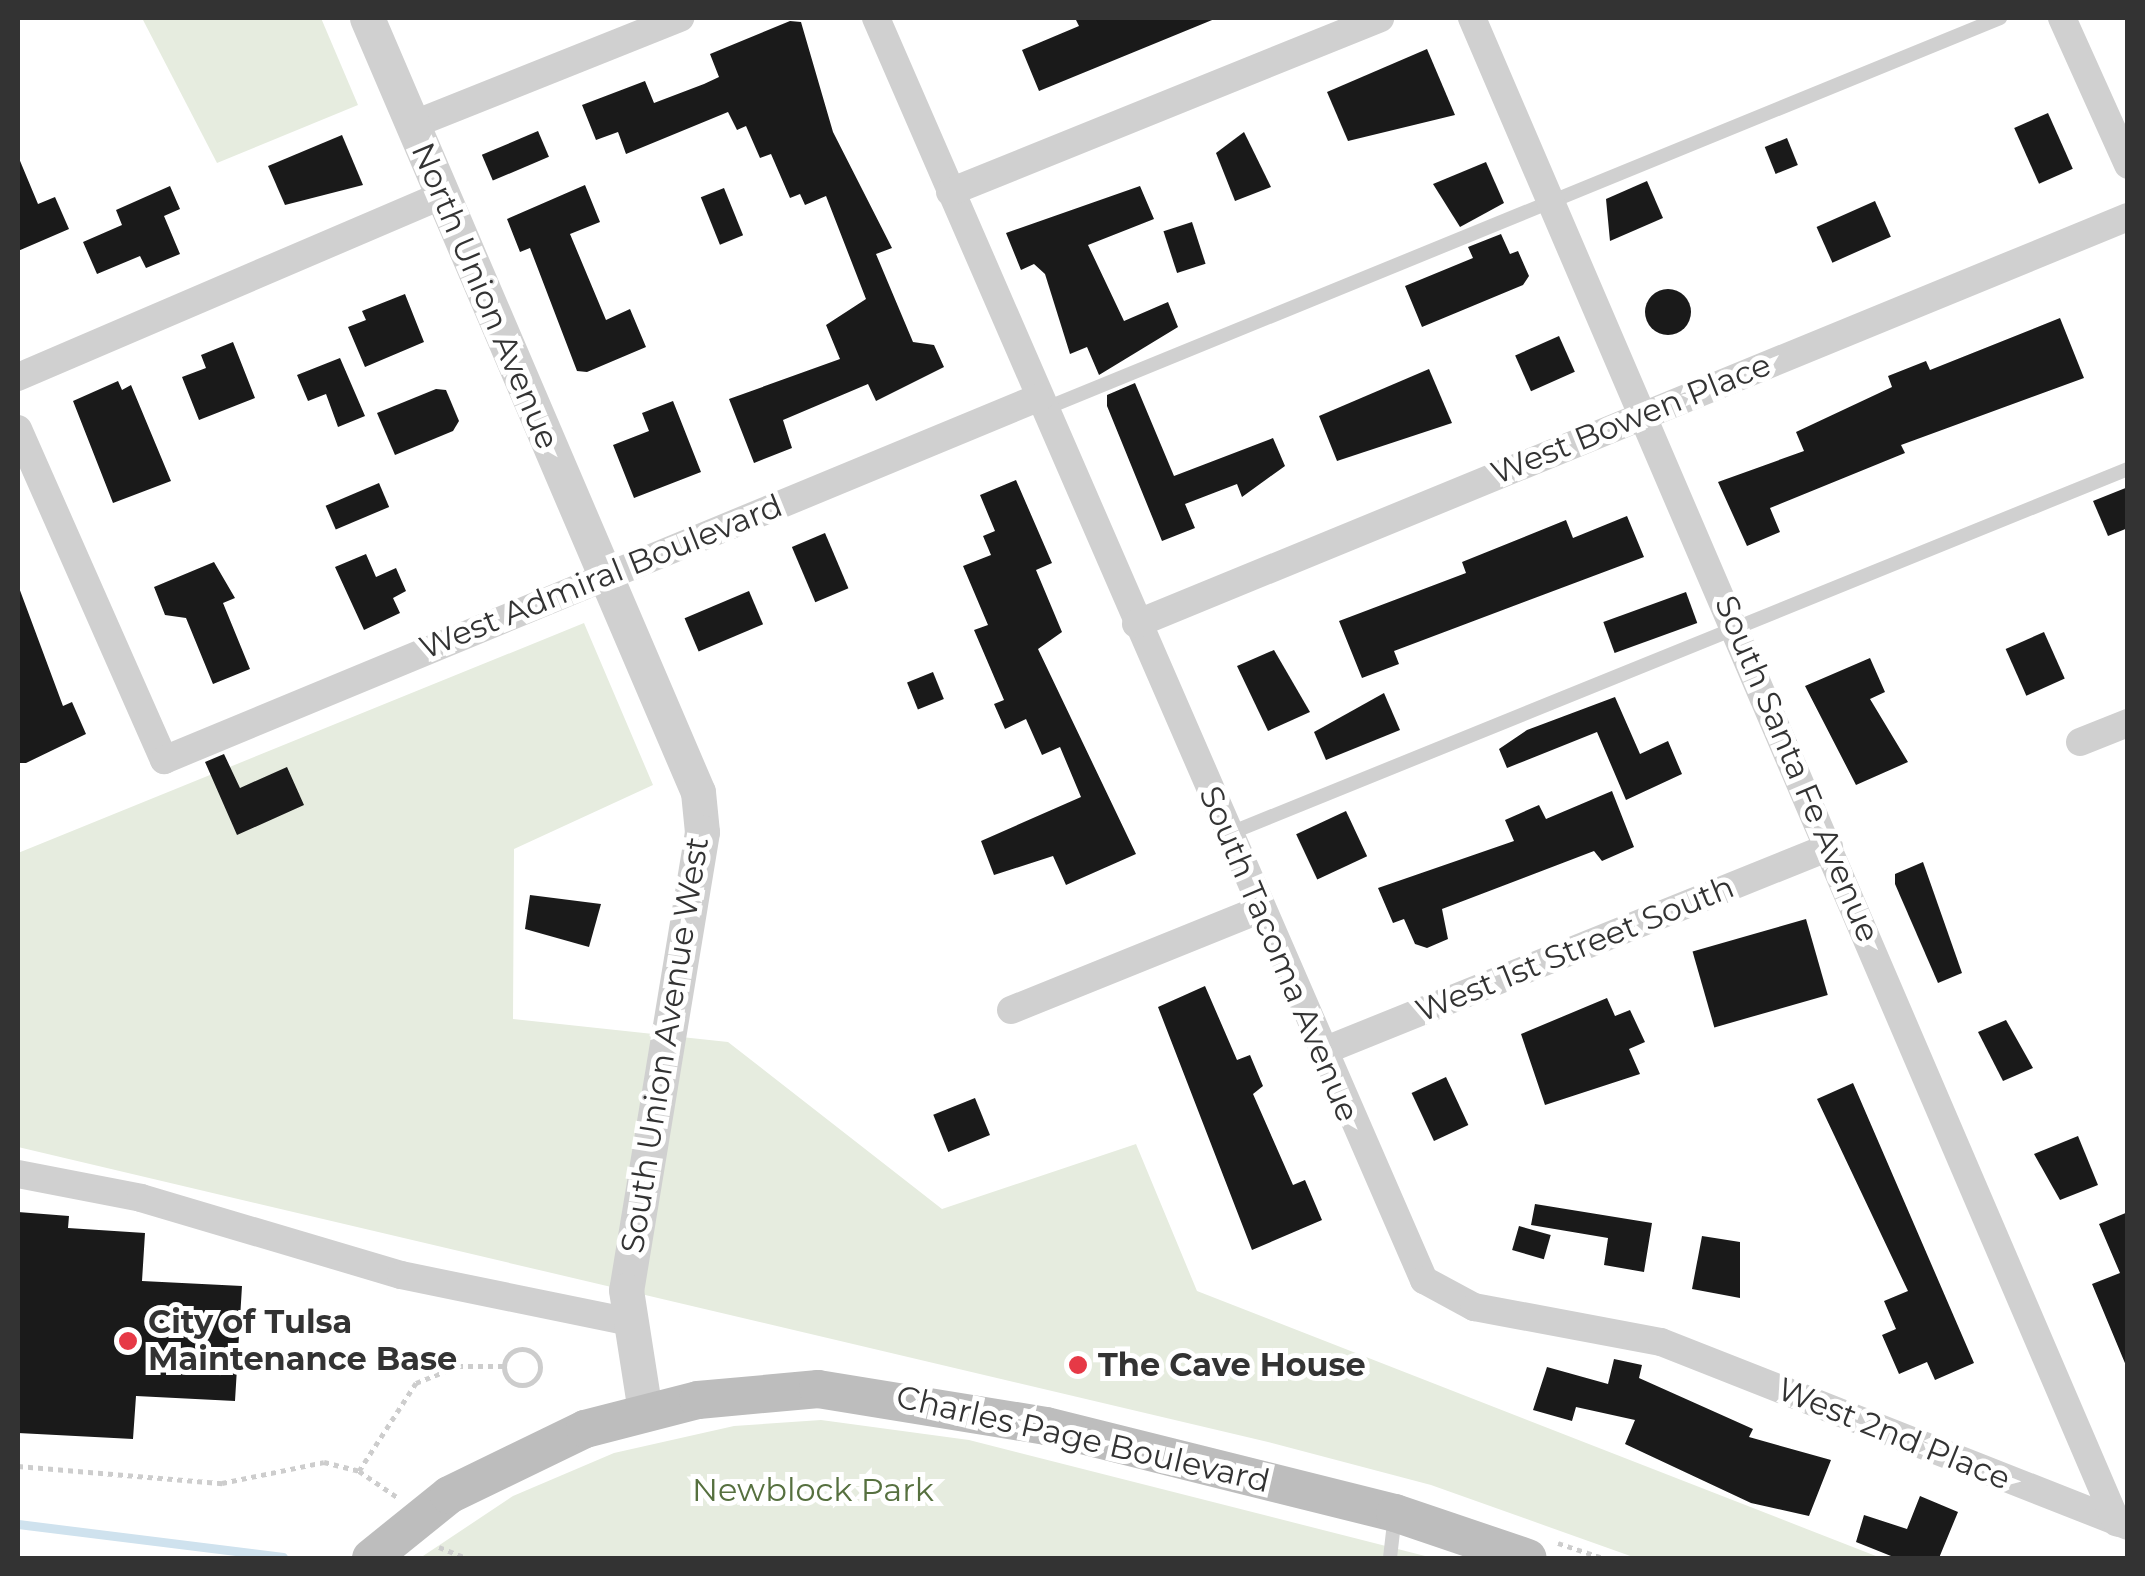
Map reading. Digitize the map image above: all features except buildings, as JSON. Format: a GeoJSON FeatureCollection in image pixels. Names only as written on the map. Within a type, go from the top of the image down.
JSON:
{"type":"FeatureCollection","features":[{"type":"Feature","properties":{"kind":"main road","name":"Charles Page Boulevard"},"geometry":{"type":"LineString","coordinates":[[371,1558],[483,1475],[645,1412],[753,1394],[875,1391],[1396,1513],[1528,1558]]}},
{"type":"Feature","properties":{"kind":"street","name":"North Union Avenue"},"geometry":{"type":"LineString","coordinates":[[367,18],[604,574]]}},
{"type":"Feature","properties":{"kind":"street"},"geometry":{"type":"LineString","coordinates":[[412,125],[680,18]]}},
{"type":"Feature","properties":{"kind":"street","name":"South Tacoma Avenue"},"geometry":{"type":"LineString","coordinates":[[876,18],[1414,1264],[1435,1290],[1474,1307],[1661,1342]]}},
{"type":"Feature","properties":{"kind":"street"},"geometry":{"type":"LineString","coordinates":[[950,192],[1380,18]]}},
{"type":"Feature","properties":{"kind":"street","name":"South Santa Fe Avenue"},"geometry":{"type":"LineString","coordinates":[[1472,18],[2122,1524]]}},
{"type":"Feature","properties":{"kind":"street"},"geometry":{"type":"LineString","coordinates":[[2062,18],[2128,165]]}},
{"type":"Feature","properties":{"kind":"street"},"geometry":{"type":"LineString","coordinates":[[18,377],[441,196]]}},
{"type":"Feature","properties":{"kind":"street","name":"West Bowen Place"},"geometry":{"type":"LineString","coordinates":[[1136,624],[2128,217]]}},
{"type":"Feature","properties":{"kind":"street","name":"West Admiral Boulevard"},"geometry":{"type":"LineString","coordinates":[[18,428],[164,760],[604,574],[1042,403]]}},
{"type":"Feature","properties":{"kind":"street","name":"South Union Avenue West"},"geometry":{"type":"LineString","coordinates":[[604,574],[694,780],[702,832],[624,1321],[645,1412]]}},
{"type":"Feature","properties":{"kind":"street"},"geometry":{"type":"LineString","coordinates":[[2080,742],[2128,722]]}},
{"type":"Feature","properties":{"kind":"street","name":"West 1st Street South"},"geometry":{"type":"LineString","coordinates":[[1321,1052],[1829,846]]}},
{"type":"Feature","properties":{"kind":"street"},"geometry":{"type":"LineString","coordinates":[[1010,1010],[1259,910]]}},
{"type":"Feature","properties":{"kind":"street"},"geometry":{"type":"LineString","coordinates":[[18,1174],[141,1198],[401,1276],[624,1321]]}},
{"type":"Feature","properties":{"kind":"street","name":"West 2nd Place"},"geometry":{"type":"LineString","coordinates":[[1661,1342],[2122,1524]]}},
{"type":"Feature","properties":{"kind":"lane"},"geometry":{"type":"LineString","coordinates":[[1042,403],[2000,18]]}},
{"type":"Feature","properties":{"kind":"lane"},"geometry":{"type":"LineString","coordinates":[[1228,834],[1739,632],[2128,469]]}},
{"type":"Feature","properties":{"kind":"lane"},"geometry":{"type":"LineString","coordinates":[[1390,1558],[1396,1513]]}},
{"type":"Feature","properties":{"kind":"path"},"geometry":{"type":"LineString","coordinates":[[359,1470],[416,1382],[458,1366],[504,1366],[522,1348],[540,1372],[521,1386],[504,1366]]}},
{"type":"Feature","properties":{"kind":"path"},"geometry":{"type":"LineString","coordinates":[[18,1466],[222,1483],[324,1462],[359,1470],[402,1503]]}},
{"type":"Feature","properties":{"kind":"path"},"geometry":{"type":"LineString","coordinates":[[432,1538],[466,1558]]}},
{"type":"Feature","properties":{"kind":"green space"},"geometry":{"type":"Polygon","coordinates":[[[142,18],[321,18],[358,105],[217,163],[142,18]]]}},
{"type":"Feature","properties":{"kind":"green space"},"geometry":{"type":"Polygon","coordinates":[[[584,623],[653,785],[514,849],[513,1019],[728,1042],[942,1209],[1136,1144],[1197,1291],[1881,1558],[1636,1558],[1431,1485],[1268,1442],[18,1147],[18,853],[584,623]]]}},
{"type":"Feature","properties":{"kind":"green space","name":"Newblock Park"},"geometry":{"type":"Polygon","coordinates":[[[821,1420],[969,1440],[1433,1558],[420,1558],[513,1496],[614,1453],[734,1426],[821,1420]]]}},
{"type":"Feature","properties":{"kind":"waterway"},"geometry":{"type":"LineString","coordinates":[[18,1524],[283,1557]]}},
{"type":"Feature","properties":{"kind":"place","name":"City of Tulsa Maintenance Base"},"geometry":{"type":"Point","coordinates":[128,1341]}},
{"type":"Feature","properties":{"kind":"place","name":"The Cave House"},"geometry":{"type":"Point","coordinates":[1078,1365]}}]}
